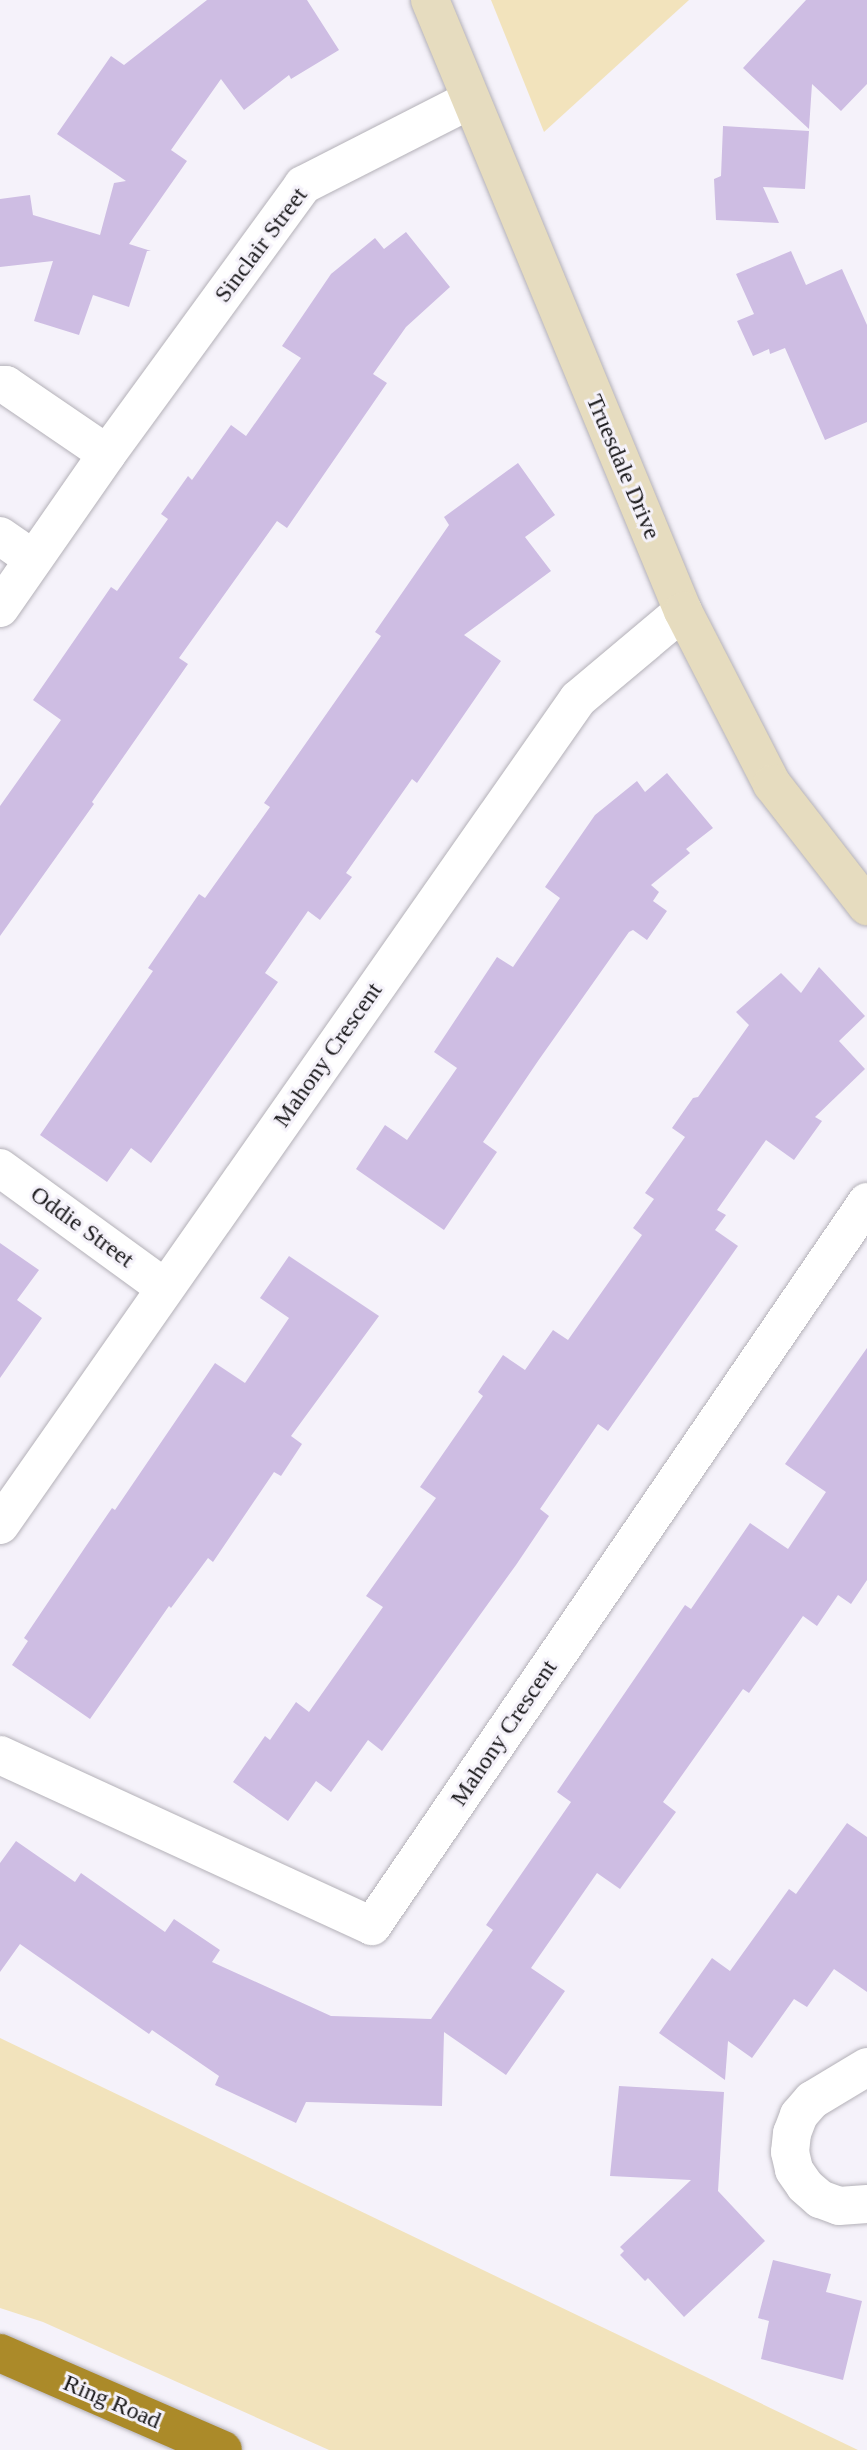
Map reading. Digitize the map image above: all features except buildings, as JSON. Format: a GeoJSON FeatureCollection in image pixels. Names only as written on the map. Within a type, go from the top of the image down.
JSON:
{"type":"FeatureCollection","features":[{"type":"Feature","properties":{"kind":"highway","name":"Ring Road"},"geometry":{"type":"LineString","coordinates":[[0,2353],[223,2450]]}},
{"type":"Feature","properties":{"kind":"street","name":"Truesdale Drive"},"geometry":{"type":"LineString","coordinates":[[430,0],[683,611],[772,784],[867,906]]}},
{"type":"Feature","properties":{"kind":"street","name":"Sinclair Street"},"geometry":{"type":"LineString","coordinates":[[0,608],[107,454],[303,185],[470,100]]}},
{"type":"Feature","properties":{"kind":"street"},"geometry":{"type":"LineString","coordinates":[[0,385],[6,385],[107,454]]}},
{"type":"Feature","properties":{"kind":"street"},"geometry":{"type":"LineString","coordinates":[[0,536],[33,559]]}},
{"type":"Feature","properties":{"kind":"street","name":"Mahony Crescent"},"geometry":{"type":"LineString","coordinates":[[0,1525],[578,699],[683,611]]}},
{"type":"Feature","properties":{"kind":"street","name":"Oddie Street"},"geometry":{"type":"LineString","coordinates":[[0,1168],[164,1287]]}},
{"type":"Feature","properties":{"kind":"street","name":"Mahony Crescent"},"geometry":{"type":"LineString","coordinates":[[0,1755],[372,1926],[867,1202]]}},
{"type":"Feature","properties":{"kind":"street"},"geometry":{"type":"LineString","coordinates":[[867,2067],[812,2101],[799,2115],[792,2133],[790,2152],[794,2170],[805,2186],[820,2199],[839,2206],[867,2204]]}},
{"type":"Feature","properties":{"kind":"shaded area"},"geometry":{"type":"Polygon","coordinates":[[[491,0],[689,0],[544,132],[491,0]]]}},
{"type":"Feature","properties":{"kind":"shaded area"},"geometry":{"type":"Polygon","coordinates":[[[0,2038],[858,2450],[329,2450],[43,2322],[0,2308],[0,2038]]]}}]}
